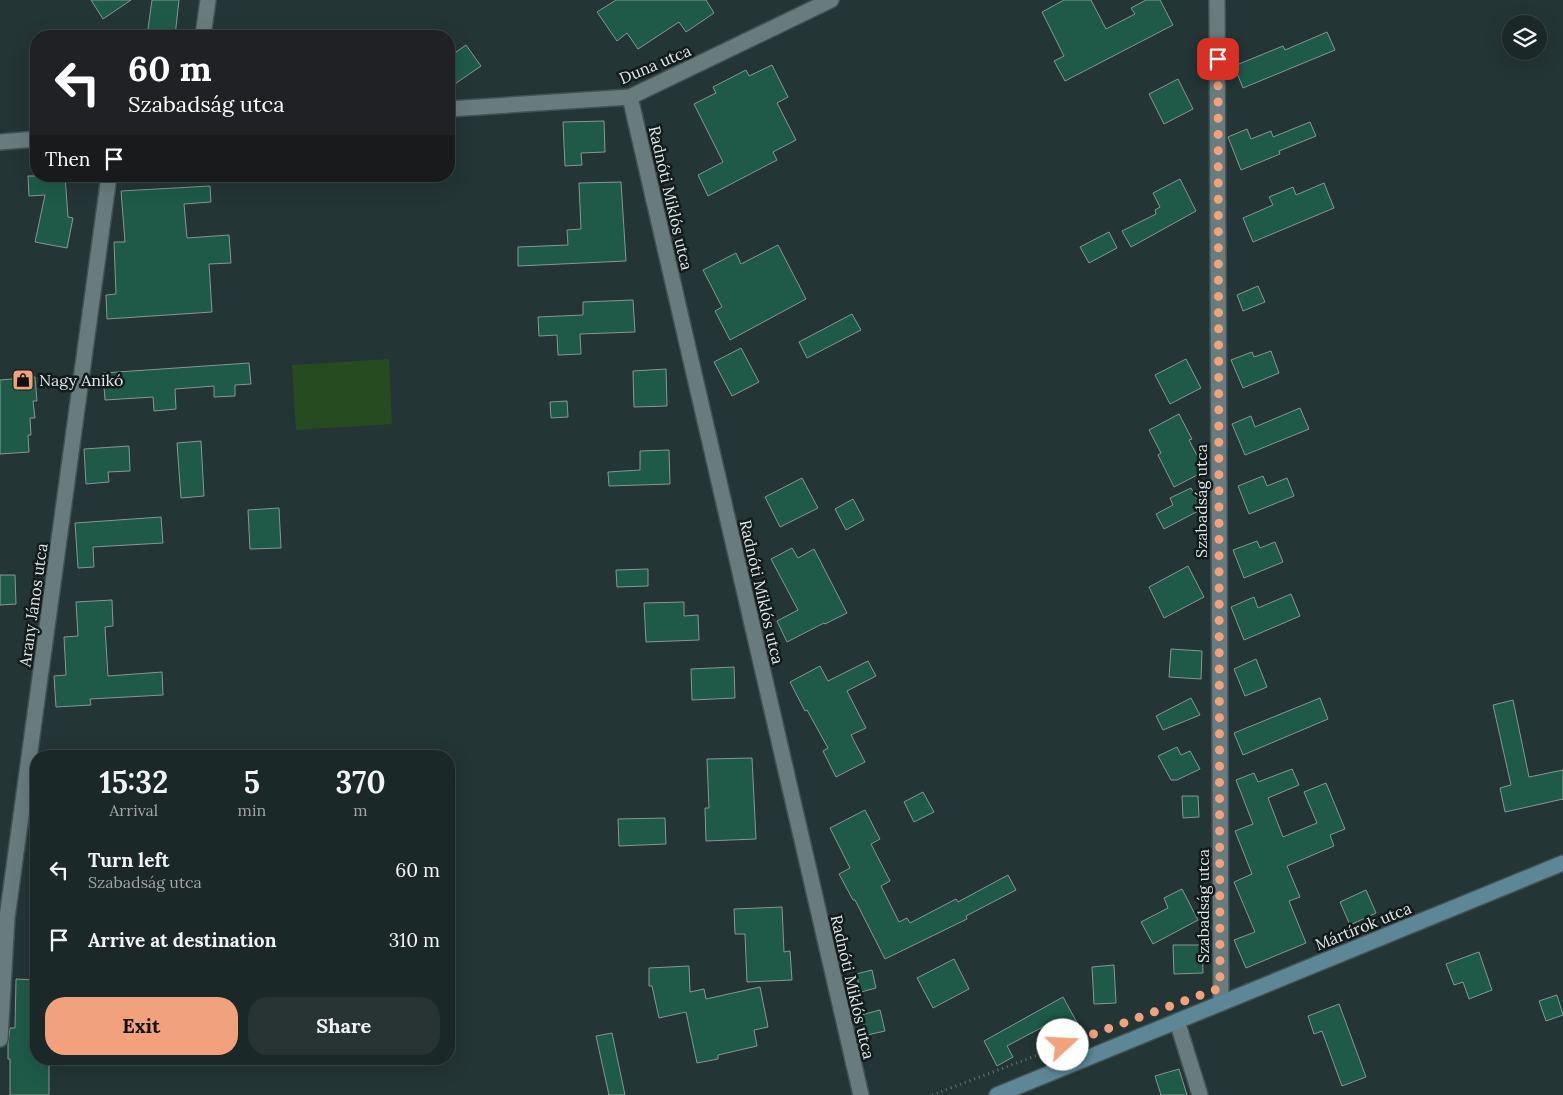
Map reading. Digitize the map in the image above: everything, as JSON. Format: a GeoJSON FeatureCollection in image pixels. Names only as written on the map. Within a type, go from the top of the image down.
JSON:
{"type":"FeatureCollection","features":[{"type":"Feature","properties":{"kind":"main road","name":"Mártírok utca"},"geometry":{"type":"LineString","coordinates":[[997,1095],[1563,863]]}},
{"type":"Feature","properties":{"kind":"street"},"geometry":{"type":"LineString","coordinates":[[204,30],[208,0]]}},
{"type":"Feature","properties":{"kind":"street","name":"Duna utca"},"geometry":{"type":"LineString","coordinates":[[455,109],[630,97],[831,0]]}},
{"type":"Feature","properties":{"kind":"street","name":"Szabadság utca"},"geometry":{"type":"LineString","coordinates":[[1217,0],[1221,1002]]}},
{"type":"Feature","properties":{"kind":"street","name":"Radnóti Miklós utca"},"geometry":{"type":"LineString","coordinates":[[630,97],[861,1095]]}},
{"type":"Feature","properties":{"kind":"street"},"geometry":{"type":"LineString","coordinates":[[0,142],[30,140]]}},
{"type":"Feature","properties":{"kind":"street","name":"Arany János utca"},"geometry":{"type":"LineString","coordinates":[[30,750],[108,182]]}},
{"type":"Feature","properties":{"kind":"street","name":"Arany János utca"},"geometry":{"type":"LineString","coordinates":[[0,1039],[7,918],[30,751]]}},
{"type":"Feature","properties":{"kind":"street"},"geometry":{"type":"LineString","coordinates":[[1177,1021],[1200,1095]]}},
{"type":"Feature","properties":{"kind":"path"},"geometry":{"type":"LineString","coordinates":[[932,1095],[1102,1031]]}},
{"type":"Feature","properties":{"kind":"green space"},"geometry":{"type":"Polygon","coordinates":[[[389,359],[392,424],[296,430],[292,365],[389,359]]]}},
{"type":"Feature","properties":{"kind":"building"},"geometry":{"type":"Polygon","coordinates":[[[91,0],[131,0],[103,19],[91,0]]]}},
{"type":"Feature","properties":{"kind":"building"},"geometry":{"type":"Polygon","coordinates":[[[152,0],[179,0],[176,30],[148,30],[152,0]]]}},
{"type":"Feature","properties":{"kind":"building"},"geometry":{"type":"Polygon","coordinates":[[[616,0],[706,0],[714,13],[686,32],[679,22],[638,49],[627,33],[617,41],[597,12],[616,0]]]}},
{"type":"Feature","properties":{"kind":"building"},"geometry":{"type":"Polygon","coordinates":[[[1064,0],[1091,0],[1106,29],[1135,14],[1131,8],[1146,0],[1160,0],[1173,25],[1065,81],[1054,61],[1064,56],[1042,12],[1064,0]]]}},
{"type":"Feature","properties":{"kind":"building"},"geometry":{"type":"Polygon","coordinates":[[[1327,32],[1335,50],[1243,88],[1234,66],[1283,46],[1285,50],[1327,32]]]}},
{"type":"Feature","properties":{"kind":"building"},"geometry":{"type":"Polygon","coordinates":[[[466,45],[481,66],[455,84],[455,53],[466,45]]]}},
{"type":"Feature","properties":{"kind":"building"},"geometry":{"type":"Polygon","coordinates":[[[772,65],[788,97],[777,103],[796,140],[773,152],[777,160],[708,196],[698,175],[723,162],[694,104],[716,93],[713,87],[746,70],[749,76],[772,65]]]}},
{"type":"Feature","properties":{"kind":"building"},"geometry":{"type":"Polygon","coordinates":[[[1178,79],[1193,109],[1164,124],[1149,94],[1178,79]]]}},
{"type":"Feature","properties":{"kind":"building"},"geometry":{"type":"Polygon","coordinates":[[[604,121],[605,152],[581,153],[582,165],[565,166],[563,122],[604,121]]]}},
{"type":"Feature","properties":{"kind":"building"},"geometry":{"type":"Polygon","coordinates":[[[1310,122],[1316,136],[1279,151],[1280,154],[1241,170],[1228,137],[1247,129],[1251,139],[1271,131],[1273,137],[1310,122]]]}},
{"type":"Feature","properties":{"kind":"building"},"geometry":{"type":"Polygon","coordinates":[[[28,176],[30,176],[30,182],[65,182],[68,217],[73,218],[67,248],[35,242],[45,195],[29,196],[28,176]]]}},
{"type":"Feature","properties":{"kind":"building"},"geometry":{"type":"Polygon","coordinates":[[[1180,179],[1196,211],[1131,247],[1122,231],[1156,214],[1155,210],[1160,207],[1153,193],[1180,179]]]}},
{"type":"Feature","properties":{"kind":"building"},"geometry":{"type":"Polygon","coordinates":[[[621,182],[626,261],[518,266],[518,247],[568,245],[567,230],[581,229],[579,183],[621,182]]]}},
{"type":"Feature","properties":{"kind":"building"},"geometry":{"type":"Polygon","coordinates":[[[1324,183],[1334,208],[1253,242],[1243,218],[1273,205],[1269,197],[1293,187],[1296,195],[1324,183]]]}},
{"type":"Feature","properties":{"kind":"building"},"geometry":{"type":"Polygon","coordinates":[[[210,186],[211,202],[184,204],[187,238],[229,235],[231,263],[209,264],[212,312],[107,319],[106,295],[116,294],[114,242],[125,242],[121,191],[210,186]]]}},
{"type":"Feature","properties":{"kind":"building"},"geometry":{"type":"Polygon","coordinates":[[[1109,232],[1117,248],[1089,263],[1080,247],[1109,232]]]}},
{"type":"Feature","properties":{"kind":"building"},"geometry":{"type":"Polygon","coordinates":[[[778,245],[806,299],[730,340],[715,311],[722,307],[703,270],[736,253],[741,264],[778,245]]]}},
{"type":"Feature","properties":{"kind":"building"},"geometry":{"type":"Polygon","coordinates":[[[1258,286],[1265,302],[1243,311],[1237,295],[1258,286]]]}},
{"type":"Feature","properties":{"kind":"building"},"geometry":{"type":"Polygon","coordinates":[[[633,300],[635,332],[580,334],[581,354],[558,355],[557,335],[539,336],[538,317],[583,315],[583,302],[633,300]]]}},
{"type":"Feature","properties":{"kind":"building"},"geometry":{"type":"Polygon","coordinates":[[[852,314],[861,330],[807,358],[799,342],[852,314]]]}},
{"type":"Feature","properties":{"kind":"building"},"geometry":{"type":"Polygon","coordinates":[[[741,348],[759,382],[732,396],[714,362],[741,348]]]}},
{"type":"Feature","properties":{"kind":"building"},"geometry":{"type":"Polygon","coordinates":[[[1271,351],[1279,373],[1243,388],[1231,360],[1252,352],[1254,357],[1271,351]]]}},
{"type":"Feature","properties":{"kind":"building"},"geometry":{"type":"Polygon","coordinates":[[[1186,359],[1201,388],[1170,404],[1155,375],[1186,359]]]}},
{"type":"Feature","properties":{"kind":"building"},"geometry":{"type":"Polygon","coordinates":[[[249,363],[251,384],[235,385],[235,396],[214,397],[214,386],[175,389],[176,409],[154,411],[153,397],[105,400],[103,373],[249,363]]]}},
{"type":"Feature","properties":{"kind":"building"},"geometry":{"type":"Polygon","coordinates":[[[666,369],[667,406],[634,407],[633,371],[666,369]]]}},
{"type":"Feature","properties":{"kind":"building"},"geometry":{"type":"Polygon","coordinates":[[[35,377],[37,401],[33,401],[35,418],[30,418],[29,452],[0,454],[0,380],[35,377]]]}},
{"type":"Feature","properties":{"kind":"building"},"geometry":{"type":"Polygon","coordinates":[[[567,401],[568,417],[551,418],[550,402],[567,401]]]}},
{"type":"Feature","properties":{"kind":"building"},"geometry":{"type":"Polygon","coordinates":[[[1300,408],[1309,429],[1245,455],[1232,424],[1251,416],[1255,427],[1300,408]]]}},
{"type":"Feature","properties":{"kind":"building"},"geometry":{"type":"Polygon","coordinates":[[[1179,414],[1192,439],[1189,440],[1205,471],[1174,487],[1158,455],[1161,453],[1149,430],[1179,414]]]}},
{"type":"Feature","properties":{"kind":"building"},"geometry":{"type":"Polygon","coordinates":[[[201,441],[204,496],[181,498],[177,443],[201,441]]]}},
{"type":"Feature","properties":{"kind":"building"},"geometry":{"type":"Polygon","coordinates":[[[129,446],[130,471],[108,472],[109,482],[86,484],[84,449],[129,446]]]}},
{"type":"Feature","properties":{"kind":"building"},"geometry":{"type":"Polygon","coordinates":[[[669,450],[670,484],[609,486],[608,472],[640,470],[640,451],[669,450]]]}},
{"type":"Feature","properties":{"kind":"building"},"geometry":{"type":"Polygon","coordinates":[[[1263,476],[1267,486],[1287,478],[1294,496],[1249,514],[1238,486],[1263,476]]]}},
{"type":"Feature","properties":{"kind":"building"},"geometry":{"type":"Polygon","coordinates":[[[802,478],[818,508],[780,527],[765,497],[802,478]]]}},
{"type":"Feature","properties":{"kind":"building"},"geometry":{"type":"Polygon","coordinates":[[[1191,488],[1202,509],[1164,529],[1156,514],[1173,505],[1170,498],[1191,488]]]}},
{"type":"Feature","properties":{"kind":"building"},"geometry":{"type":"Polygon","coordinates":[[[853,499],[864,520],[846,530],[835,509],[853,499]]]}},
{"type":"Feature","properties":{"kind":"building"},"geometry":{"type":"Polygon","coordinates":[[[279,508],[281,548],[250,549],[248,510],[279,508]]]}},
{"type":"Feature","properties":{"kind":"building"},"geometry":{"type":"Polygon","coordinates":[[[161,517],[163,543],[93,547],[94,567],[78,568],[75,523],[161,517]]]}},
{"type":"Feature","properties":{"kind":"building"},"geometry":{"type":"Polygon","coordinates":[[[1257,541],[1260,548],[1275,542],[1283,562],[1244,578],[1233,550],[1257,541]]]}},
{"type":"Feature","properties":{"kind":"building"},"geometry":{"type":"Polygon","coordinates":[[[792,548],[798,558],[814,549],[847,613],[787,642],[777,621],[798,610],[771,559],[792,548]]]}},
{"type":"Feature","properties":{"kind":"building"},"geometry":{"type":"Polygon","coordinates":[[[1188,566],[1204,597],[1164,618],[1149,587],[1188,566]]]}},
{"type":"Feature","properties":{"kind":"building"},"geometry":{"type":"Polygon","coordinates":[[[648,569],[648,586],[617,587],[616,570],[648,569]]]}},
{"type":"Feature","properties":{"kind":"building"},"geometry":{"type":"Polygon","coordinates":[[[0,575],[15,575],[16,604],[0,605],[0,575]]]}},
{"type":"Feature","properties":{"kind":"building"},"geometry":{"type":"Polygon","coordinates":[[[1291,594],[1300,616],[1244,640],[1231,607],[1254,597],[1258,608],[1291,594]]]}},
{"type":"Feature","properties":{"kind":"building"},"geometry":{"type":"Polygon","coordinates":[[[112,600],[113,626],[105,627],[108,676],[162,672],[163,695],[90,699],[91,705],[56,707],[54,676],[66,675],[64,637],[78,636],[76,602],[112,600]]]}},
{"type":"Feature","properties":{"kind":"building"},"geometry":{"type":"Polygon","coordinates":[[[684,602],[684,616],[698,615],[699,640],[646,642],[644,603],[684,602]]]}},
{"type":"Feature","properties":{"kind":"building"},"geometry":{"type":"Polygon","coordinates":[[[1171,649],[1202,651],[1201,679],[1169,677],[1171,649]]]}},
{"type":"Feature","properties":{"kind":"building"},"geometry":{"type":"Polygon","coordinates":[[[1256,659],[1267,687],[1245,696],[1234,669],[1256,659]]]}},
{"type":"Feature","properties":{"kind":"building"},"geometry":{"type":"Polygon","coordinates":[[[868,661],[876,676],[847,691],[866,728],[851,735],[865,762],[836,777],[823,751],[828,748],[790,682],[820,666],[828,681],[868,661]]]}},
{"type":"Feature","properties":{"kind":"building"},"geometry":{"type":"Polygon","coordinates":[[[734,667],[735,698],[692,700],[691,669],[734,667]]]}},
{"type":"Feature","properties":{"kind":"building"},"geometry":{"type":"Polygon","coordinates":[[[1191,698],[1200,715],[1163,730],[1156,716],[1191,698]]]}},
{"type":"Feature","properties":{"kind":"building"},"geometry":{"type":"Polygon","coordinates":[[[1320,698],[1328,719],[1243,755],[1234,733],[1320,698]]]}},
{"type":"Feature","properties":{"kind":"building"},"geometry":{"type":"Polygon","coordinates":[[[1513,700],[1529,777],[1563,770],[1563,799],[1505,812],[1500,788],[1511,785],[1493,705],[1513,700]]]}},
{"type":"Feature","properties":{"kind":"building"},"geometry":{"type":"Polygon","coordinates":[[[1177,747],[1181,755],[1190,751],[1200,769],[1177,780],[1171,780],[1158,756],[1177,747]]]}},
{"type":"Feature","properties":{"kind":"building"},"geometry":{"type":"Polygon","coordinates":[[[752,758],[756,839],[706,841],[705,808],[709,808],[707,759],[752,758]]]}},
{"type":"Feature","properties":{"kind":"building"},"geometry":{"type":"Polygon","coordinates":[[[1292,769],[1299,785],[1268,798],[1283,837],[1317,823],[1304,792],[1326,783],[1345,829],[1330,835],[1334,846],[1287,866],[1300,897],[1289,901],[1306,943],[1246,968],[1234,940],[1255,932],[1234,882],[1252,874],[1235,831],[1253,824],[1236,780],[1254,773],[1258,782],[1292,769]]]}},
{"type":"Feature","properties":{"kind":"building"},"geometry":{"type":"Polygon","coordinates":[[[923,792],[934,812],[914,822],[904,802],[923,792]]]}},
{"type":"Feature","properties":{"kind":"building"},"geometry":{"type":"Polygon","coordinates":[[[1182,796],[1198,796],[1199,817],[1183,818],[1182,796]]]}},
{"type":"Feature","properties":{"kind":"building"},"geometry":{"type":"Polygon","coordinates":[[[865,810],[880,839],[871,844],[890,881],[881,886],[899,922],[907,918],[910,923],[956,899],[958,902],[1008,875],[1016,890],[966,916],[967,919],[885,959],[855,900],[853,900],[839,874],[850,868],[830,828],[865,810]]]}},
{"type":"Feature","properties":{"kind":"building"},"geometry":{"type":"Polygon","coordinates":[[[665,818],[666,844],[619,846],[618,819],[665,818]]]}},
{"type":"Feature","properties":{"kind":"building"},"geometry":{"type":"Polygon","coordinates":[[[1182,889],[1198,920],[1153,944],[1141,922],[1168,908],[1164,898],[1182,889]]]}},
{"type":"Feature","properties":{"kind":"building"},"geometry":{"type":"Polygon","coordinates":[[[1366,890],[1376,913],[1350,925],[1340,902],[1366,890]]]}},
{"type":"Feature","properties":{"kind":"building"},"geometry":{"type":"Polygon","coordinates":[[[782,907],[784,952],[790,951],[792,980],[747,982],[745,934],[735,934],[734,909],[782,907]]]}},
{"type":"Feature","properties":{"kind":"building"},"geometry":{"type":"Polygon","coordinates":[[[1173,945],[1202,945],[1203,973],[1174,974],[1173,945]]]}},
{"type":"Feature","properties":{"kind":"building"},"geometry":{"type":"Polygon","coordinates":[[[1479,952],[1492,990],[1469,999],[1463,982],[1454,985],[1446,964],[1479,952]]]}},
{"type":"Feature","properties":{"kind":"building"},"geometry":{"type":"Polygon","coordinates":[[[954,959],[969,989],[933,1008],[917,978],[954,959]]]}},
{"type":"Feature","properties":{"kind":"building"},"geometry":{"type":"Polygon","coordinates":[[[1114,965],[1116,1003],[1094,1004],[1092,967],[1114,965]]]}},
{"type":"Feature","properties":{"kind":"building"},"geometry":{"type":"Polygon","coordinates":[[[689,966],[690,992],[704,989],[706,999],[760,987],[768,1027],[754,1030],[757,1046],[718,1055],[718,1059],[697,1063],[686,1012],[659,1018],[652,986],[649,986],[649,968],[689,966]]]}},
{"type":"Feature","properties":{"kind":"building"},"geometry":{"type":"Polygon","coordinates":[[[872,970],[876,988],[861,992],[856,974],[872,970]]]}},
{"type":"Feature","properties":{"kind":"building"},"geometry":{"type":"Polygon","coordinates":[[[16,979],[30,980],[30,1065],[49,1065],[49,1095],[10,1095],[8,1044],[10,1028],[15,1028],[16,979]]]}},
{"type":"Feature","properties":{"kind":"building"},"geometry":{"type":"Polygon","coordinates":[[[1557,995],[1563,1015],[1546,1021],[1539,1001],[1557,995]]]}},
{"type":"Feature","properties":{"kind":"building"},"geometry":{"type":"Polygon","coordinates":[[[1063,997],[1080,1028],[1061,1038],[1052,1022],[1007,1046],[1013,1057],[997,1066],[984,1041],[1063,997]]]}},
{"type":"Feature","properties":{"kind":"building"},"geometry":{"type":"Polygon","coordinates":[[[1339,1004],[1366,1077],[1342,1086],[1322,1031],[1314,1034],[1308,1016],[1339,1004]]]}},
{"type":"Feature","properties":{"kind":"building"},"geometry":{"type":"Polygon","coordinates":[[[880,1010],[885,1031],[867,1035],[861,1015],[880,1010]]]}},
{"type":"Feature","properties":{"kind":"building"},"geometry":{"type":"Polygon","coordinates":[[[612,1033],[625,1095],[609,1095],[596,1036],[612,1033]]]}},
{"type":"Feature","properties":{"kind":"building"},"geometry":{"type":"Polygon","coordinates":[[[1179,1069],[1187,1095],[1161,1095],[1155,1076],[1179,1069]]]}},
{"type":"Feature","properties":{"kind":"place","name":"Nagy Anikó"},"geometry":{"type":"Point","coordinates":[23,380]}},
{"type":"Feature","properties":{"kind":"route"},"geometry":{"type":"LineString","coordinates":[[1063,1045],[1220,988],[1218,59]]}}]}
